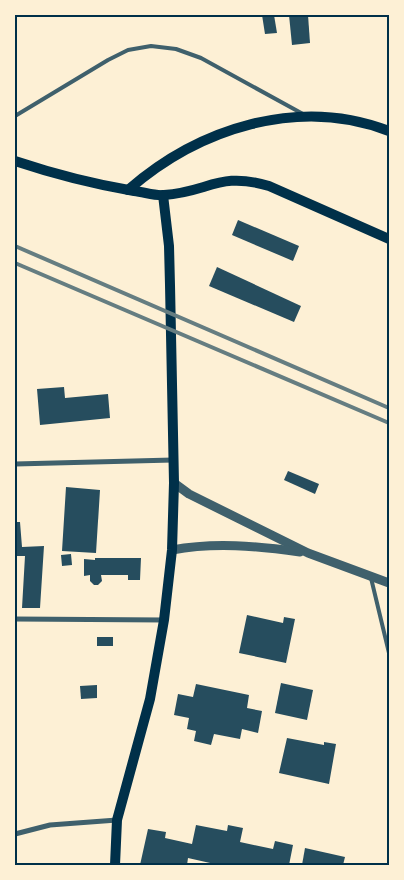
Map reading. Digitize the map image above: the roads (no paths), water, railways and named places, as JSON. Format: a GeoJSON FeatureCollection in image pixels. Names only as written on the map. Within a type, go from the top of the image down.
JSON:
{"type":"FeatureCollection","features":[{"type":"Feature","properties":{"kind":"main road"},"geometry":{"type":"LineString","coordinates":[[128,190],[144,176],[204,142],[247,125],[305,115],[334,117],[372,124],[389,131]]}},
{"type":"Feature","properties":{"kind":"main road"},"geometry":{"type":"LineString","coordinates":[[15,161],[88,182],[163,195],[234,179],[252,181],[269,186],[389,239]]}},
{"type":"Feature","properties":{"kind":"main road"},"geometry":{"type":"LineString","coordinates":[[115,865],[117,820],[150,699],[164,620],[172,550],[174,483],[169,246],[163,195]]}},
{"type":"Feature","properties":{"kind":"street"},"geometry":{"type":"LineString","coordinates":[[15,464],[173,460]]}},
{"type":"Feature","properties":{"kind":"street"},"geometry":{"type":"LineString","coordinates":[[174,483],[189,494],[308,553],[389,583]]}},
{"type":"Feature","properties":{"kind":"street"},"geometry":{"type":"LineString","coordinates":[[172,550],[217,544],[255,546],[308,553]]}},
{"type":"Feature","properties":{"kind":"street"},"geometry":{"type":"LineString","coordinates":[[15,619],[164,620]]}},
{"type":"Feature","properties":{"kind":"street"},"geometry":{"type":"LineString","coordinates":[[15,834],[50,825],[117,820]]}},
{"type":"Feature","properties":{"kind":"lane"},"geometry":{"type":"LineString","coordinates":[[15,116],[108,60],[128,50],[151,46],[176,49],[201,58],[305,115]]}},
{"type":"Feature","properties":{"kind":"lane"},"geometry":{"type":"LineString","coordinates":[[370,575],[389,653]]}},
{"type":"Feature","properties":{"kind":"railway"},"geometry":{"type":"LineString","coordinates":[[15,246],[389,408]]}},
{"type":"Feature","properties":{"kind":"railway"},"geometry":{"type":"LineString","coordinates":[[15,263],[389,423]]}}]}
